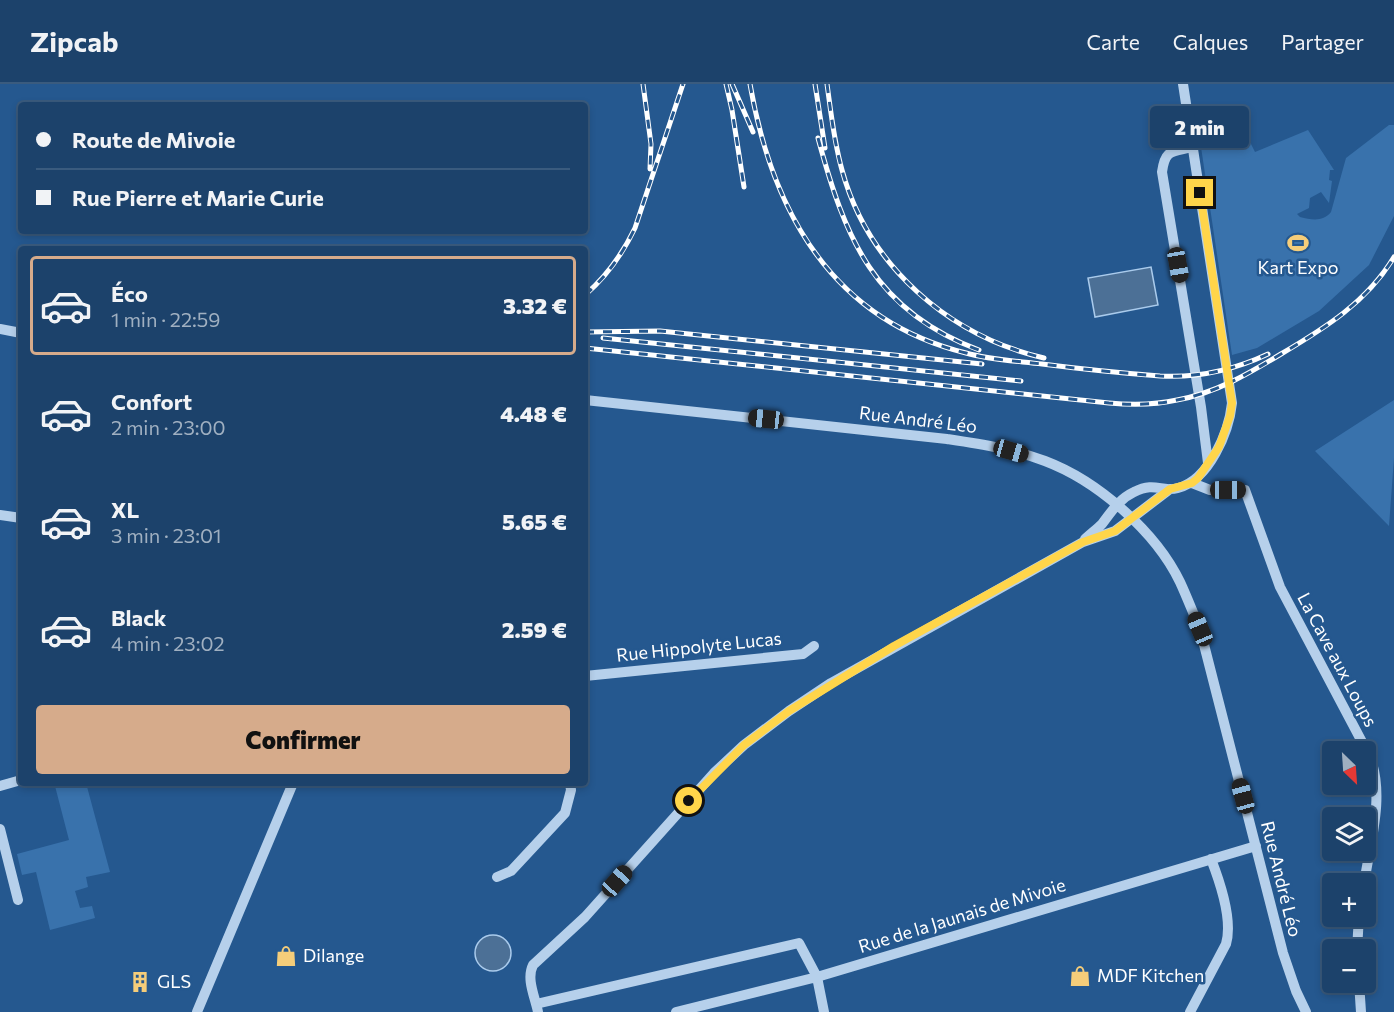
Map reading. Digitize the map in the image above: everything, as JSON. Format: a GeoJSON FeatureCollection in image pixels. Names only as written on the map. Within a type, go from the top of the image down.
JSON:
{"type":"FeatureCollection","features":[{"type":"Feature","properties":{"kind":"street"},"geometry":{"type":"LineString","coordinates":[[824,1012],[817,977],[799,943],[537,1008],[530,972],[533,965],[585,917],[714,773],[744,745],[789,711],[831,683],[1083,542],[1115,531],[1170,489],[1192,483],[1208,463],[1219,447],[1232,403],[1183,84]]}},
{"type":"Feature","properties":{"kind":"street"},"geometry":{"type":"LineString","coordinates":[[1192,147],[1168,153],[1164,158],[1162,172],[1201,407],[1208,463]]}},
{"type":"Feature","properties":{"kind":"street","name":"Rue André Léo"},"geometry":{"type":"LineString","coordinates":[[588,400],[935,437],[995,446],[1063,468],[1132,518],[1156,544],[1180,581],[1200,629],[1283,953],[1306,1012]]}},
{"type":"Feature","properties":{"kind":"street","name":"La Cave aux Loups"},"geometry":{"type":"LineString","coordinates":[[1192,483],[1210,490],[1245,490],[1280,587],[1373,764],[1377,782],[1377,802],[1366,873]]}},
{"type":"Feature","properties":{"kind":"street"},"geometry":{"type":"LineString","coordinates":[[1083,542],[1101,525],[1116,505],[1131,493],[1149,486],[1170,489]]}},
{"type":"Feature","properties":{"kind":"street"},"geometry":{"type":"LineString","coordinates":[[0,515],[18,518]]}},
{"type":"Feature","properties":{"kind":"street","name":"Rue Hippolyte Lucas"},"geometry":{"type":"LineString","coordinates":[[588,676],[803,654],[814,646]]}},
{"type":"Feature","properties":{"kind":"street"},"geometry":{"type":"LineString","coordinates":[[0,786],[18,781]]}},
{"type":"Feature","properties":{"kind":"street"},"geometry":{"type":"LineString","coordinates":[[197,1012],[292,786]]}},
{"type":"Feature","properties":{"kind":"street"},"geometry":{"type":"LineString","coordinates":[[497,877],[511,871],[566,813],[570,786]]}},
{"type":"Feature","properties":{"kind":"street"},"geometry":{"type":"LineString","coordinates":[[0,829],[18,900]]}},
{"type":"Feature","properties":{"kind":"street","name":"Rue de la Jaunais de Mivoie"},"geometry":{"type":"LineString","coordinates":[[676,1012],[817,977],[1256,846]]}},
{"type":"Feature","properties":{"kind":"street"},"geometry":{"type":"LineString","coordinates":[[1190,1012],[1230,932],[1229,921],[1211,859]]}},
{"type":"Feature","properties":{"kind":"street"},"geometry":{"type":"LineString","coordinates":[[1360,993],[1361,1012]]}},
{"type":"Feature","properties":{"kind":"shaded area","name":"Kart Expo"},"geometry":{"type":"Polygon","coordinates":[[[1389,125],[1394,125],[1394,216],[1369,265],[1319,311],[1257,348],[1232,355],[1201,147],[1243,128],[1255,152],[1308,130],[1334,170],[1330,170],[1329,180],[1332,181],[1329,203],[1321,192],[1310,198],[1309,208],[1297,214],[1300,217],[1317,219],[1331,212],[1346,158],[1389,125]]]}},
{"type":"Feature","properties":{"kind":"shaded area"},"geometry":{"type":"Polygon","coordinates":[[[1151,267],[1158,305],[1095,317],[1088,278],[1151,267]]]}},
{"type":"Feature","properties":{"kind":"shaded area"},"geometry":{"type":"Polygon","coordinates":[[[1394,400],[1394,458],[1389,526],[1315,451],[1394,400]]]}},
{"type":"Feature","properties":{"kind":"shaded area"},"geometry":{"type":"Polygon","coordinates":[[[55,786],[87,786],[110,872],[86,877],[88,887],[75,891],[80,908],[92,906],[95,918],[50,930],[36,872],[22,875],[17,854],[69,840],[55,786]]]}},
{"type":"Feature","properties":{"kind":"shaded area"},"geometry":{"type":"Polygon","coordinates":[[[493,935],[506,940],[511,953],[506,966],[493,971],[480,966],[475,953],[480,940],[493,935]]]}},
{"type":"Feature","properties":{"kind":"railway"},"geometry":{"type":"LineString","coordinates":[[643,84],[651,144],[650,169]]}},
{"type":"Feature","properties":{"kind":"railway"},"geometry":{"type":"LineString","coordinates":[[588,292],[613,264],[635,228],[683,84]]}},
{"type":"Feature","properties":{"kind":"railway"},"geometry":{"type":"LineString","coordinates":[[726,84],[744,187]]}},
{"type":"Feature","properties":{"kind":"railway"},"geometry":{"type":"LineString","coordinates":[[732,84],[753,132]]}},
{"type":"Feature","properties":{"kind":"railway"},"geometry":{"type":"LineString","coordinates":[[750,84],[760,131],[774,175],[793,216],[816,254],[845,287],[879,315],[919,337],[985,357],[1160,376],[1188,376],[1215,372],[1268,354]]}},
{"type":"Feature","properties":{"kind":"railway"},"geometry":{"type":"LineString","coordinates":[[815,84],[825,148]]}},
{"type":"Feature","properties":{"kind":"railway"},"geometry":{"type":"LineString","coordinates":[[827,84],[839,159],[854,205],[871,237],[892,266],[917,292],[945,314],[976,333],[1009,348],[1044,358]]}},
{"type":"Feature","properties":{"kind":"railway"},"geometry":{"type":"LineString","coordinates":[[818,138],[840,208],[853,239],[869,267],[889,292],[913,314],[943,334],[979,350]]}},
{"type":"Feature","properties":{"kind":"railway"},"geometry":{"type":"LineString","coordinates":[[588,348],[1109,403],[1160,403],[1205,393],[1231,382],[1313,334],[1358,301],[1394,257]]}},
{"type":"Feature","properties":{"kind":"railway"},"geometry":{"type":"LineString","coordinates":[[588,332],[660,331],[982,364]]}},
{"type":"Feature","properties":{"kind":"railway"},"geometry":{"type":"LineString","coordinates":[[603,338],[1021,381]]}},
{"type":"Feature","properties":{"kind":"place","name":"Kart Expo"},"geometry":{"type":"Point","coordinates":[1298,243]}},
{"type":"Feature","properties":{"kind":"place","name":"Dilange"},"geometry":{"type":"Point","coordinates":[286,956]}},
{"type":"Feature","properties":{"kind":"place","name":"MDF Kitchen"},"geometry":{"type":"Point","coordinates":[1080,976]}},
{"type":"Feature","properties":{"kind":"place","name":"GLS"},"geometry":{"type":"Point","coordinates":[140,982]}},
{"type":"Feature","properties":{"kind":"route"},"geometry":{"type":"LineString","coordinates":[[689,801],[744,745],[831,683],[1083,542],[1115,531],[1170,489],[1192,483],[1198,478],[1219,447],[1232,403],[1200,193]]}}]}
